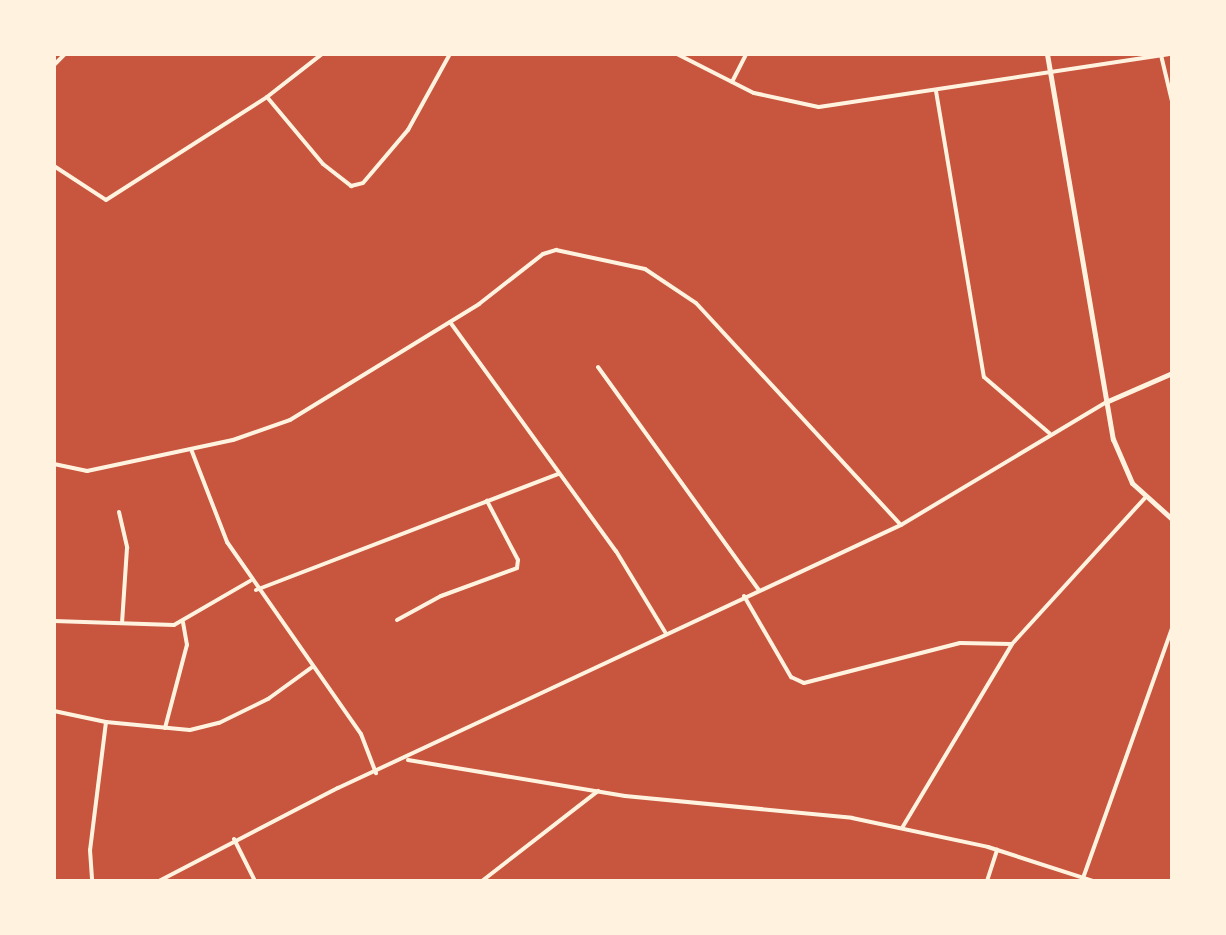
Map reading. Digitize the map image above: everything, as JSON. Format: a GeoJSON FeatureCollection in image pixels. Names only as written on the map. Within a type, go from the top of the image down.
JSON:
{"type":"FeatureCollection","features":[{"type":"Feature","properties":{"kind":"street"},"geometry":{"type":"LineString","coordinates":[[54,65],[65,54]]}},
{"type":"Feature","properties":{"kind":"street"},"geometry":{"type":"LineString","coordinates":[[54,166],[106,200],[267,97],[322,54]]}},
{"type":"Feature","properties":{"kind":"street"},"geometry":{"type":"LineString","coordinates":[[267,97],[338,178],[351,186],[363,183],[408,130],[450,54]]}},
{"type":"Feature","properties":{"kind":"street"},"geometry":{"type":"LineString","coordinates":[[677,54],[772,100],[819,107],[1052,75],[1168,54]]}},
{"type":"Feature","properties":{"kind":"street"},"geometry":{"type":"LineString","coordinates":[[732,82],[746,54]]}},
{"type":"Feature","properties":{"kind":"street"},"geometry":{"type":"LineString","coordinates":[[1047,54],[1119,462],[1145,498],[1172,519]]}},
{"type":"Feature","properties":{"kind":"street"},"geometry":{"type":"LineString","coordinates":[[1161,55],[1172,101]]}},
{"type":"Feature","properties":{"kind":"street"},"geometry":{"type":"LineString","coordinates":[[936,91],[984,377],[1049,433]]}},
{"type":"Feature","properties":{"kind":"street"},"geometry":{"type":"LineString","coordinates":[[54,464],[87,471],[191,449],[290,420],[450,322],[550,251],[645,269],[696,303],[901,525]]}},
{"type":"Feature","properties":{"kind":"street"},"geometry":{"type":"LineString","coordinates":[[450,322],[616,551],[665,632]]}},
{"type":"Feature","properties":{"kind":"street"},"geometry":{"type":"LineString","coordinates":[[598,367],[758,589]]}},
{"type":"Feature","properties":{"kind":"street"},"geometry":{"type":"LineString","coordinates":[[159,881],[234,839],[405,760],[665,632],[901,525],[1049,433],[1108,401],[1172,373]]}},
{"type":"Feature","properties":{"kind":"street"},"geometry":{"type":"LineString","coordinates":[[191,449],[214,514],[250,581],[361,734],[376,773]]}},
{"type":"Feature","properties":{"kind":"street"},"geometry":{"type":"LineString","coordinates":[[256,590],[558,474]]}},
{"type":"Feature","properties":{"kind":"street"},"geometry":{"type":"LineString","coordinates":[[902,828],[1012,644],[1145,498]]}},
{"type":"Feature","properties":{"kind":"street"},"geometry":{"type":"LineString","coordinates":[[397,620],[441,596],[517,568],[518,560],[487,501]]}},
{"type":"Feature","properties":{"kind":"street"},"geometry":{"type":"LineString","coordinates":[[119,512],[127,548],[122,623]]}},
{"type":"Feature","properties":{"kind":"street"},"geometry":{"type":"LineString","coordinates":[[54,621],[183,622],[250,581]]}},
{"type":"Feature","properties":{"kind":"street"},"geometry":{"type":"LineString","coordinates":[[744,596],[791,677],[804,683],[960,643],[1012,644]]}},
{"type":"Feature","properties":{"kind":"street"},"geometry":{"type":"LineString","coordinates":[[165,728],[187,645],[183,622]]}},
{"type":"Feature","properties":{"kind":"street"},"geometry":{"type":"LineString","coordinates":[[1082,879],[1172,628]]}},
{"type":"Feature","properties":{"kind":"street"},"geometry":{"type":"LineString","coordinates":[[54,711],[106,722],[190,730],[219,723],[268,699],[312,667]]}},
{"type":"Feature","properties":{"kind":"street"},"geometry":{"type":"LineString","coordinates":[[92,881],[90,850],[106,722]]}},
{"type":"Feature","properties":{"kind":"street"},"geometry":{"type":"LineString","coordinates":[[405,760],[598,791],[852,818],[997,850],[1093,881]]}},
{"type":"Feature","properties":{"kind":"street"},"geometry":{"type":"LineString","coordinates":[[482,881],[598,791]]}},
{"type":"Feature","properties":{"kind":"street"},"geometry":{"type":"LineString","coordinates":[[234,839],[255,881]]}},
{"type":"Feature","properties":{"kind":"street"},"geometry":{"type":"LineString","coordinates":[[987,881],[997,850]]}}]}
